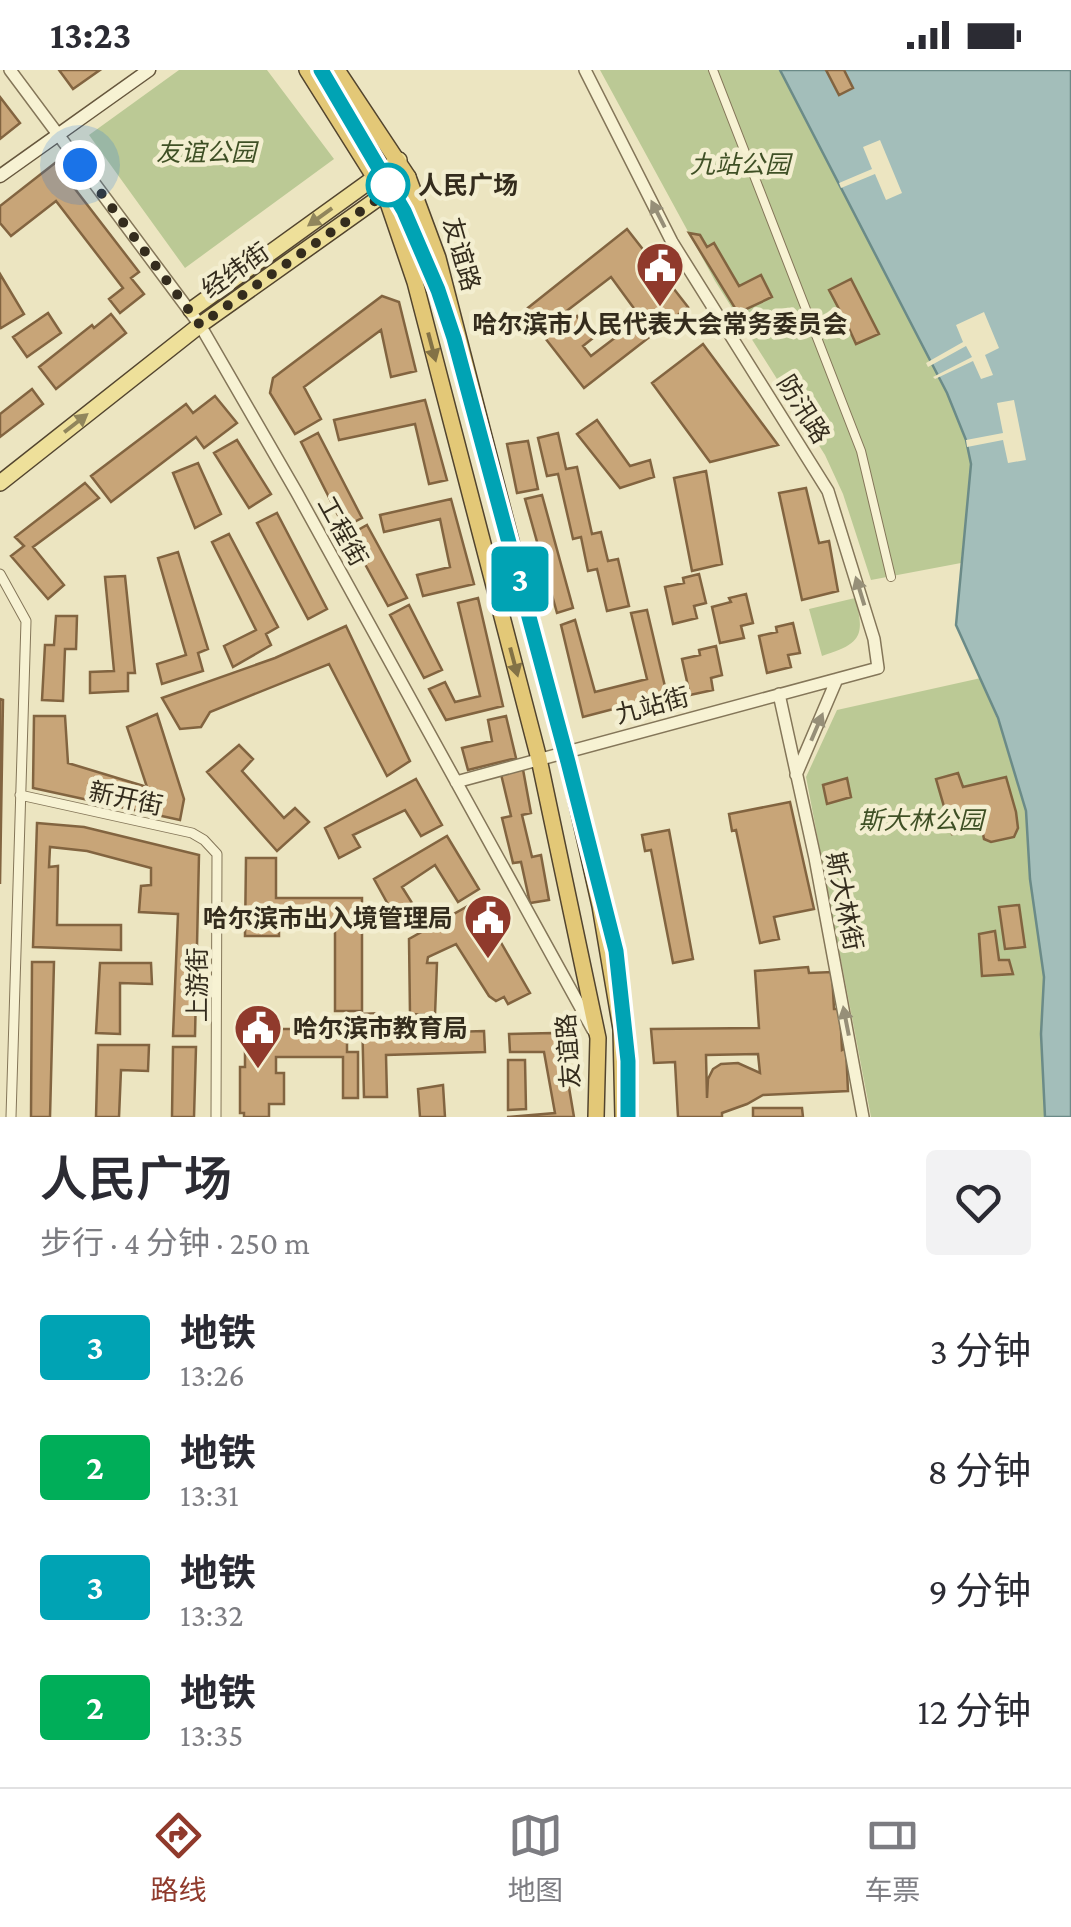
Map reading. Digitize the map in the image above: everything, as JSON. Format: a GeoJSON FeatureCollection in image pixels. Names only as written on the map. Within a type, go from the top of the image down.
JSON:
{"type":"FeatureCollection","features":[{"type":"Feature","properties":{"kind":"highway","name":"友谊路"},"geometry":{"type":"LineString","coordinates":[[306,70],[385,194],[416,282],[539,758],[598,1038],[596,1117]]}},
{"type":"Feature","properties":{"kind":"highway","name":"友谊路"},"geometry":{"type":"LineString","coordinates":[[338,70],[399,160],[438,258],[565,751],[600,906],[621,1028],[622,1117]]}},
{"type":"Feature","properties":{"kind":"main road"},"geometry":{"type":"LineString","coordinates":[[0,176],[149,70]]}},
{"type":"Feature","properties":{"kind":"main road","name":"经纬街"},"geometry":{"type":"LineString","coordinates":[[0,484],[196,318],[399,160]]}},
{"type":"Feature","properties":{"kind":"main road","name":"经纬街"},"geometry":{"type":"LineString","coordinates":[[196,318],[408,177]]}},
{"type":"Feature","properties":{"kind":"street","name":"工程街"},"geometry":{"type":"LineString","coordinates":[[10,70],[196,318],[598,1038]]}},
{"type":"Feature","properties":{"kind":"street","name":"防汛路"},"geometry":{"type":"LineString","coordinates":[[585,70],[672,242],[828,490],[874,639],[878,668],[860,672]]}},
{"type":"Feature","properties":{"kind":"street"},"geometry":{"type":"LineString","coordinates":[[712,70],[861,451],[891,577]]}},
{"type":"Feature","properties":{"kind":"street"},"geometry":{"type":"LineString","coordinates":[[0,574],[26,620],[11,1117]]}},
{"type":"Feature","properties":{"kind":"street","name":"九站街"},"geometry":{"type":"LineString","coordinates":[[456,782],[860,672]]}},
{"type":"Feature","properties":{"kind":"street"},"geometry":{"type":"LineString","coordinates":[[796,775],[837,678]]}},
{"type":"Feature","properties":{"kind":"street","name":"斯大林街"},"geometry":{"type":"LineString","coordinates":[[779,694],[863,1117]]}},
{"type":"Feature","properties":{"kind":"street","name":"新开街"},"geometry":{"type":"LineString","coordinates":[[20,796],[192,833],[217,854]]}},
{"type":"Feature","properties":{"kind":"street","name":"上游街"},"geometry":{"type":"LineString","coordinates":[[216,1117],[217,854]]}},
{"type":"Feature","properties":{"kind":"green space","name":"友谊公园"},"geometry":{"type":"Polygon","coordinates":[[[179,70],[267,70],[334,159],[185,268],[89,135],[179,70]]]}},
{"type":"Feature","properties":{"kind":"green space","name":"九站公园"},"geometry":{"type":"Polygon","coordinates":[[[600,70],[780,70],[947,393],[966,440],[971,464],[961,563],[871,580],[843,494],[825,455],[715,281],[600,70]]]}},
{"type":"Feature","properties":{"kind":"green space"},"geometry":{"type":"Polygon","coordinates":[[[855,598],[860,622],[857,637],[845,647],[822,656],[809,609],[855,598]]]}},
{"type":"Feature","properties":{"kind":"green space","name":"斯大林公园"},"geometry":{"type":"Polygon","coordinates":[[[981,678],[1010,752],[1026,811],[1030,879],[1044,977],[1041,1034],[1045,1117],[871,1117],[806,777],[837,710],[981,678]]]}},
{"type":"Feature","properties":{"kind":"water"},"geometry":{"type":"Polygon","coordinates":[[[780,70],[1071,70],[1071,1117],[1045,1117],[1041,1034],[1044,977],[1030,879],[1026,811],[998,718],[956,625],[971,464],[966,440],[947,393],[780,70]]]}},
{"type":"Feature","properties":{"kind":"pier"},"geometry":{"type":"Polygon","coordinates":[[[880,140],[902,193],[886,200],[875,174],[841,188],[839,183],[872,169],[863,147],[880,140]]]}},
{"type":"Feature","properties":{"kind":"pier"},"geometry":{"type":"Polygon","coordinates":[[[984,312],[999,348],[985,355],[993,375],[981,379],[973,361],[935,379],[972,357],[966,346],[928,367],[926,363],[963,342],[956,325],[984,312]]]}},
{"type":"Feature","properties":{"kind":"pier"},"geometry":{"type":"Polygon","coordinates":[[[1014,400],[1026,460],[1008,463],[1003,440],[967,447],[966,440],[1003,433],[997,403],[1014,400]]]}},
{"type":"Feature","properties":{"kind":"building"},"geometry":{"type":"Polygon","coordinates":[[[59,70],[100,70],[73,89],[59,70]]]}},
{"type":"Feature","properties":{"kind":"building"},"geometry":{"type":"Polygon","coordinates":[[[826,70],[844,70],[853,88],[839,95],[826,70]]]}},
{"type":"Feature","properties":{"kind":"building"},"geometry":{"type":"Polygon","coordinates":[[[0,97],[20,123],[0,139],[0,97]]]}},
{"type":"Feature","properties":{"kind":"building"},"geometry":{"type":"Polygon","coordinates":[[[55,163],[139,272],[131,278],[144,294],[120,313],[109,299],[123,288],[56,201],[11,236],[0,223],[0,206],[55,163]]]}},
{"type":"Feature","properties":{"kind":"building","name":"哈尔滨市人民代表大会常务委员会"},"geometry":{"type":"Polygon","coordinates":[[[627,229],[688,307],[584,388],[524,311],[627,229]],[[611,277],[560,316],[566,324],[577,316],[593,338],[583,346],[591,356],[641,318],[611,277]]]}},
{"type":"Feature","properties":{"kind":"building"},"geometry":{"type":"Polygon","coordinates":[[[689,233],[700,235],[707,247],[714,243],[739,286],[761,275],[772,297],[738,313],[689,233]]]}},
{"type":"Feature","properties":{"kind":"building"},"geometry":{"type":"Polygon","coordinates":[[[0,274],[24,314],[1,328],[0,326],[0,274]]]}},
{"type":"Feature","properties":{"kind":"building"},"geometry":{"type":"Polygon","coordinates":[[[851,279],[879,334],[856,344],[846,322],[834,319],[840,311],[829,290],[851,279]]]}},
{"type":"Feature","properties":{"kind":"building"},"geometry":{"type":"Polygon","coordinates":[[[382,296],[399,302],[416,371],[391,377],[381,330],[304,387],[321,419],[295,434],[270,393],[273,378],[382,296]]]}},
{"type":"Feature","properties":{"kind":"building"},"geometry":{"type":"Polygon","coordinates":[[[48,313],[61,333],[27,357],[13,337],[48,313]]]}},
{"type":"Feature","properties":{"kind":"building"},"geometry":{"type":"Polygon","coordinates":[[[111,314],[126,333],[56,389],[39,367],[111,314]]]}},
{"type":"Feature","properties":{"kind":"building"},"geometry":{"type":"Polygon","coordinates":[[[703,344],[778,445],[710,462],[652,383],[703,344]]]}},
{"type":"Feature","properties":{"kind":"building"},"geometry":{"type":"Polygon","coordinates":[[[32,389],[43,404],[0,437],[0,414],[32,389]]]}},
{"type":"Feature","properties":{"kind":"building"},"geometry":{"type":"Polygon","coordinates":[[[215,396],[237,423],[204,448],[196,437],[111,502],[91,476],[186,404],[193,413],[215,396]]]}},
{"type":"Feature","properties":{"kind":"building"},"geometry":{"type":"Polygon","coordinates":[[[425,400],[447,480],[429,484],[415,424],[339,440],[334,420],[425,400]]]}},
{"type":"Feature","properties":{"kind":"building"},"geometry":{"type":"Polygon","coordinates":[[[597,420],[630,466],[650,460],[654,477],[620,488],[577,434],[597,420]]]}},
{"type":"Feature","properties":{"kind":"building"},"geometry":{"type":"Polygon","coordinates":[[[318,433],[362,518],[344,527],[301,442],[318,433]]]}},
{"type":"Feature","properties":{"kind":"building"},"geometry":{"type":"Polygon","coordinates":[[[558,433],[566,469],[577,467],[592,534],[601,532],[608,561],[618,559],[629,606],[607,611],[597,569],[588,571],[581,537],[573,539],[558,474],[547,476],[538,438],[558,433]]]}},
{"type":"Feature","properties":{"kind":"building"},"geometry":{"type":"Polygon","coordinates":[[[237,440],[271,494],[249,508],[214,453],[237,440]]]}},
{"type":"Feature","properties":{"kind":"building"},"geometry":{"type":"Polygon","coordinates":[[[528,441],[538,489],[517,493],[507,444],[528,441]]]}},
{"type":"Feature","properties":{"kind":"building"},"geometry":{"type":"Polygon","coordinates":[[[198,463],[221,514],[195,528],[173,473],[198,463]]]}},
{"type":"Feature","properties":{"kind":"building"},"geometry":{"type":"Polygon","coordinates":[[[706,471],[722,564],[692,571],[674,478],[706,471]]]}},
{"type":"Feature","properties":{"kind":"building"},"geometry":{"type":"Polygon","coordinates":[[[85,483],[99,498],[33,547],[64,585],[48,599],[11,556],[24,546],[15,537],[85,483]]]}},
{"type":"Feature","properties":{"kind":"building"},"geometry":{"type":"Polygon","coordinates":[[[806,488],[819,543],[829,541],[838,591],[802,600],[779,493],[806,488]]]}},
{"type":"Feature","properties":{"kind":"building"},"geometry":{"type":"Polygon","coordinates":[[[542,495],[573,608],[557,613],[525,499],[542,495]]]}},
{"type":"Feature","properties":{"kind":"building"},"geometry":{"type":"Polygon","coordinates":[[[451,499],[474,584],[423,596],[417,575],[450,567],[440,519],[384,532],[380,515],[451,499]]]}},
{"type":"Feature","properties":{"kind":"building"},"geometry":{"type":"Polygon","coordinates":[[[277,513],[327,609],[308,619],[257,523],[277,513]]]}},
{"type":"Feature","properties":{"kind":"building"},"geometry":{"type":"Polygon","coordinates":[[[367,525],[407,598],[388,606],[349,535],[367,525]]]}},
{"type":"Feature","properties":{"kind":"building"},"geometry":{"type":"Polygon","coordinates":[[[229,534],[278,627],[266,634],[271,645],[233,667],[224,646],[256,630],[212,542],[229,534]]]}},
{"type":"Feature","properties":{"kind":"building"},"geometry":{"type":"Polygon","coordinates":[[[178,552],[208,649],[198,653],[203,671],[162,684],[157,664],[186,655],[158,558],[178,552]]]}},
{"type":"Feature","properties":{"kind":"building"},"geometry":{"type":"Polygon","coordinates":[[[699,574],[706,603],[694,606],[697,618],[673,624],[665,587],[684,583],[683,578],[699,574]]]}},
{"type":"Feature","properties":{"kind":"building"},"geometry":{"type":"Polygon","coordinates":[[[125,576],[135,673],[128,673],[128,691],[90,693],[90,672],[114,671],[105,577],[125,576]]]}},
{"type":"Feature","properties":{"kind":"building"},"geometry":{"type":"Polygon","coordinates":[[[746,594],[753,623],[741,626],[744,638],[720,643],[712,607],[746,594]]]}},
{"type":"Feature","properties":{"kind":"building"},"geometry":{"type":"Polygon","coordinates":[[[478,598],[503,706],[446,720],[429,689],[445,682],[455,702],[480,696],[458,603],[478,598]]]}},
{"type":"Feature","properties":{"kind":"building"},"geometry":{"type":"Polygon","coordinates":[[[409,605],[442,670],[424,678],[390,615],[409,605]]]}},
{"type":"Feature","properties":{"kind":"building"},"geometry":{"type":"Polygon","coordinates":[[[647,610],[667,695],[583,717],[561,625],[575,620],[595,692],[647,679],[631,613],[647,610]]]}},
{"type":"Feature","properties":{"kind":"building"},"geometry":{"type":"Polygon","coordinates":[[[56,616],[77,616],[76,649],[65,649],[63,701],[42,700],[45,645],[54,645],[56,616]]]}},
{"type":"Feature","properties":{"kind":"building"},"geometry":{"type":"Polygon","coordinates":[[[793,623],[800,653],[788,655],[791,667],[767,673],[759,636],[793,623]]]}},
{"type":"Feature","properties":{"kind":"building"},"geometry":{"type":"Polygon","coordinates":[[[346,626],[410,761],[387,776],[329,664],[210,712],[201,727],[180,729],[162,698],[275,658],[346,626]]]}},
{"type":"Feature","properties":{"kind":"building"},"geometry":{"type":"Polygon","coordinates":[[[716,646],[722,675],[711,678],[713,690],[690,695],[682,659],[716,646]]]}},
{"type":"Feature","properties":{"kind":"building"},"geometry":{"type":"Polygon","coordinates":[[[0,699],[3,700],[0,884],[0,699]]]}},
{"type":"Feature","properties":{"kind":"building"},"geometry":{"type":"Polygon","coordinates":[[[157,714],[184,799],[180,820],[33,788],[34,716],[65,716],[68,763],[147,787],[127,727],[157,714]]]}},
{"type":"Feature","properties":{"kind":"building"},"geometry":{"type":"Polygon","coordinates":[[[506,716],[516,758],[468,770],[462,748],[492,741],[488,720],[506,716]]]}},
{"type":"Feature","properties":{"kind":"building"},"geometry":{"type":"Polygon","coordinates":[[[239,745],[253,759],[242,771],[284,818],[295,808],[309,822],[277,851],[207,772],[239,745]]]}},
{"type":"Feature","properties":{"kind":"building"},"geometry":{"type":"Polygon","coordinates":[[[522,764],[531,813],[522,815],[532,857],[541,855],[549,900],[530,903],[521,862],[513,863],[502,818],[511,816],[500,770],[522,764]]]}},
{"type":"Feature","properties":{"kind":"building"},"geometry":{"type":"Polygon","coordinates":[[[958,773],[963,787],[1006,777],[1016,812],[1018,828],[1014,837],[991,842],[984,839],[982,829],[952,834],[936,779],[958,773]]]}},
{"type":"Feature","properties":{"kind":"building"},"geometry":{"type":"Polygon","coordinates":[[[847,778],[851,797],[827,804],[823,785],[847,778]]]}},
{"type":"Feature","properties":{"kind":"building"},"geometry":{"type":"Polygon","coordinates":[[[416,779],[442,825],[421,836],[405,810],[353,835],[360,847],[339,858],[325,828],[416,779]]]}},
{"type":"Feature","properties":{"kind":"building"},"geometry":{"type":"Polygon","coordinates":[[[790,802],[814,909],[774,917],[779,939],[760,943],[736,830],[732,831],[729,814],[790,802]]]}},
{"type":"Feature","properties":{"kind":"building"},"geometry":{"type":"Polygon","coordinates":[[[37,823],[84,827],[199,855],[195,1036],[173,1036],[178,914],[139,912],[141,886],[151,885],[151,868],[87,851],[50,847],[49,867],[58,866],[57,925],[121,925],[121,950],[33,947],[37,823]]]}},
{"type":"Feature","properties":{"kind":"building"},"geometry":{"type":"Polygon","coordinates":[[[669,830],[693,959],[673,963],[651,850],[645,851],[642,835],[669,830]]]}},
{"type":"Feature","properties":{"kind":"building"},"geometry":{"type":"Polygon","coordinates":[[[447,836],[479,889],[458,902],[435,865],[402,887],[419,914],[400,926],[374,879],[447,836]]]}},
{"type":"Feature","properties":{"kind":"building"},"geometry":{"type":"Polygon","coordinates":[[[246,858],[276,858],[276,898],[362,898],[362,1011],[335,1011],[335,928],[279,928],[279,936],[245,936],[246,858]]]}},
{"type":"Feature","properties":{"kind":"building","name":"哈尔滨市出入境管理局"},"geometry":{"type":"Polygon","coordinates":[[[477,901],[530,993],[508,1004],[504,997],[496,1001],[456,944],[428,957],[427,963],[437,963],[435,1015],[410,1014],[409,939],[477,901]]]}},
{"type":"Feature","properties":{"kind":"building"},"geometry":{"type":"Polygon","coordinates":[[[1019,905],[1025,947],[1005,949],[999,907],[1019,905]]]}},
{"type":"Feature","properties":{"kind":"building"},"geometry":{"type":"Polygon","coordinates":[[[995,931],[999,960],[1009,960],[1013,974],[982,976],[979,934],[995,931]]]}},
{"type":"Feature","properties":{"kind":"building"},"geometry":{"type":"Polygon","coordinates":[[[32,962],[54,962],[50,1117],[31,1117],[32,962]]]}},
{"type":"Feature","properties":{"kind":"building"},"geometry":{"type":"Polygon","coordinates":[[[100,963],[151,963],[152,984],[120,983],[120,1034],[96,1033],[100,963]]]}},
{"type":"Feature","properties":{"kind":"building"},"geometry":{"type":"Polygon","coordinates":[[[808,967],[809,973],[832,972],[834,1009],[840,1009],[842,1050],[846,1048],[848,1091],[763,1095],[722,1113],[722,1117],[678,1117],[675,1062],[654,1063],[651,1029],[759,1028],[755,971],[808,967]],[[758,1054],[706,1055],[707,1098],[708,1079],[721,1064],[738,1063],[760,1073],[758,1054]]]}},
{"type":"Feature","properties":{"kind":"building"},"geometry":{"type":"Polygon","coordinates":[[[382,1013],[383,1034],[484,1031],[485,1052],[386,1055],[387,1097],[364,1097],[362,1014],[382,1013]]]}},
{"type":"Feature","properties":{"kind":"building","name":"哈尔滨市教育局"},"geometry":{"type":"Polygon","coordinates":[[[245,1029],[347,1029],[347,1052],[358,1052],[358,1098],[343,1098],[343,1057],[276,1057],[276,1073],[284,1073],[284,1104],[269,1104],[269,1117],[244,1117],[240,1113],[240,1067],[245,1067],[245,1029]]]}},
{"type":"Feature","properties":{"kind":"building"},"geometry":{"type":"Polygon","coordinates":[[[553,1033],[561,1040],[574,1117],[507,1117],[555,1113],[544,1052],[510,1052],[509,1034],[553,1033]]]}},
{"type":"Feature","properties":{"kind":"building"},"geometry":{"type":"Polygon","coordinates":[[[98,1045],[149,1045],[148,1071],[121,1070],[119,1117],[96,1117],[98,1045]]]}},
{"type":"Feature","properties":{"kind":"building"},"geometry":{"type":"Polygon","coordinates":[[[173,1047],[196,1047],[194,1117],[172,1117],[173,1047]]]}},
{"type":"Feature","properties":{"kind":"building"},"geometry":{"type":"Polygon","coordinates":[[[508,1060],[525,1060],[526,1109],[508,1110],[508,1060]]]}},
{"type":"Feature","properties":{"kind":"building"},"geometry":{"type":"Polygon","coordinates":[[[443,1085],[445,1117],[420,1117],[418,1089],[443,1085]]]}},
{"type":"Feature","properties":{"kind":"building"},"geometry":{"type":"Polygon","coordinates":[[[753,1108],[802,1108],[803,1117],[753,1117],[753,1108]]]}},
{"type":"Feature","properties":{"kind":"metro line","name":"3"},"geometry":{"type":"LineString","coordinates":[[321,70],[404,211],[454,338],[616,951],[628,1061],[628,1117]]}},
{"type":"Feature","properties":{"kind":"place","name":"人民广场"},"geometry":{"type":"Point","coordinates":[388,185]}},
{"type":"Feature","properties":{"kind":"place","name":"哈尔滨市人民代表大会常务委员会"},"geometry":{"type":"Point","coordinates":[660,308]}},
{"type":"Feature","properties":{"kind":"place","name":"哈尔滨市出入境管理局"},"geometry":{"type":"Point","coordinates":[488,960]}},
{"type":"Feature","properties":{"kind":"place","name":"哈尔滨市教育局"},"geometry":{"type":"Point","coordinates":[258,1070]}},
{"type":"Feature","properties":{"kind":"route"},"geometry":{"type":"LineString","coordinates":[[80,165],[200,325],[385,194],[388,185]]}}]}
